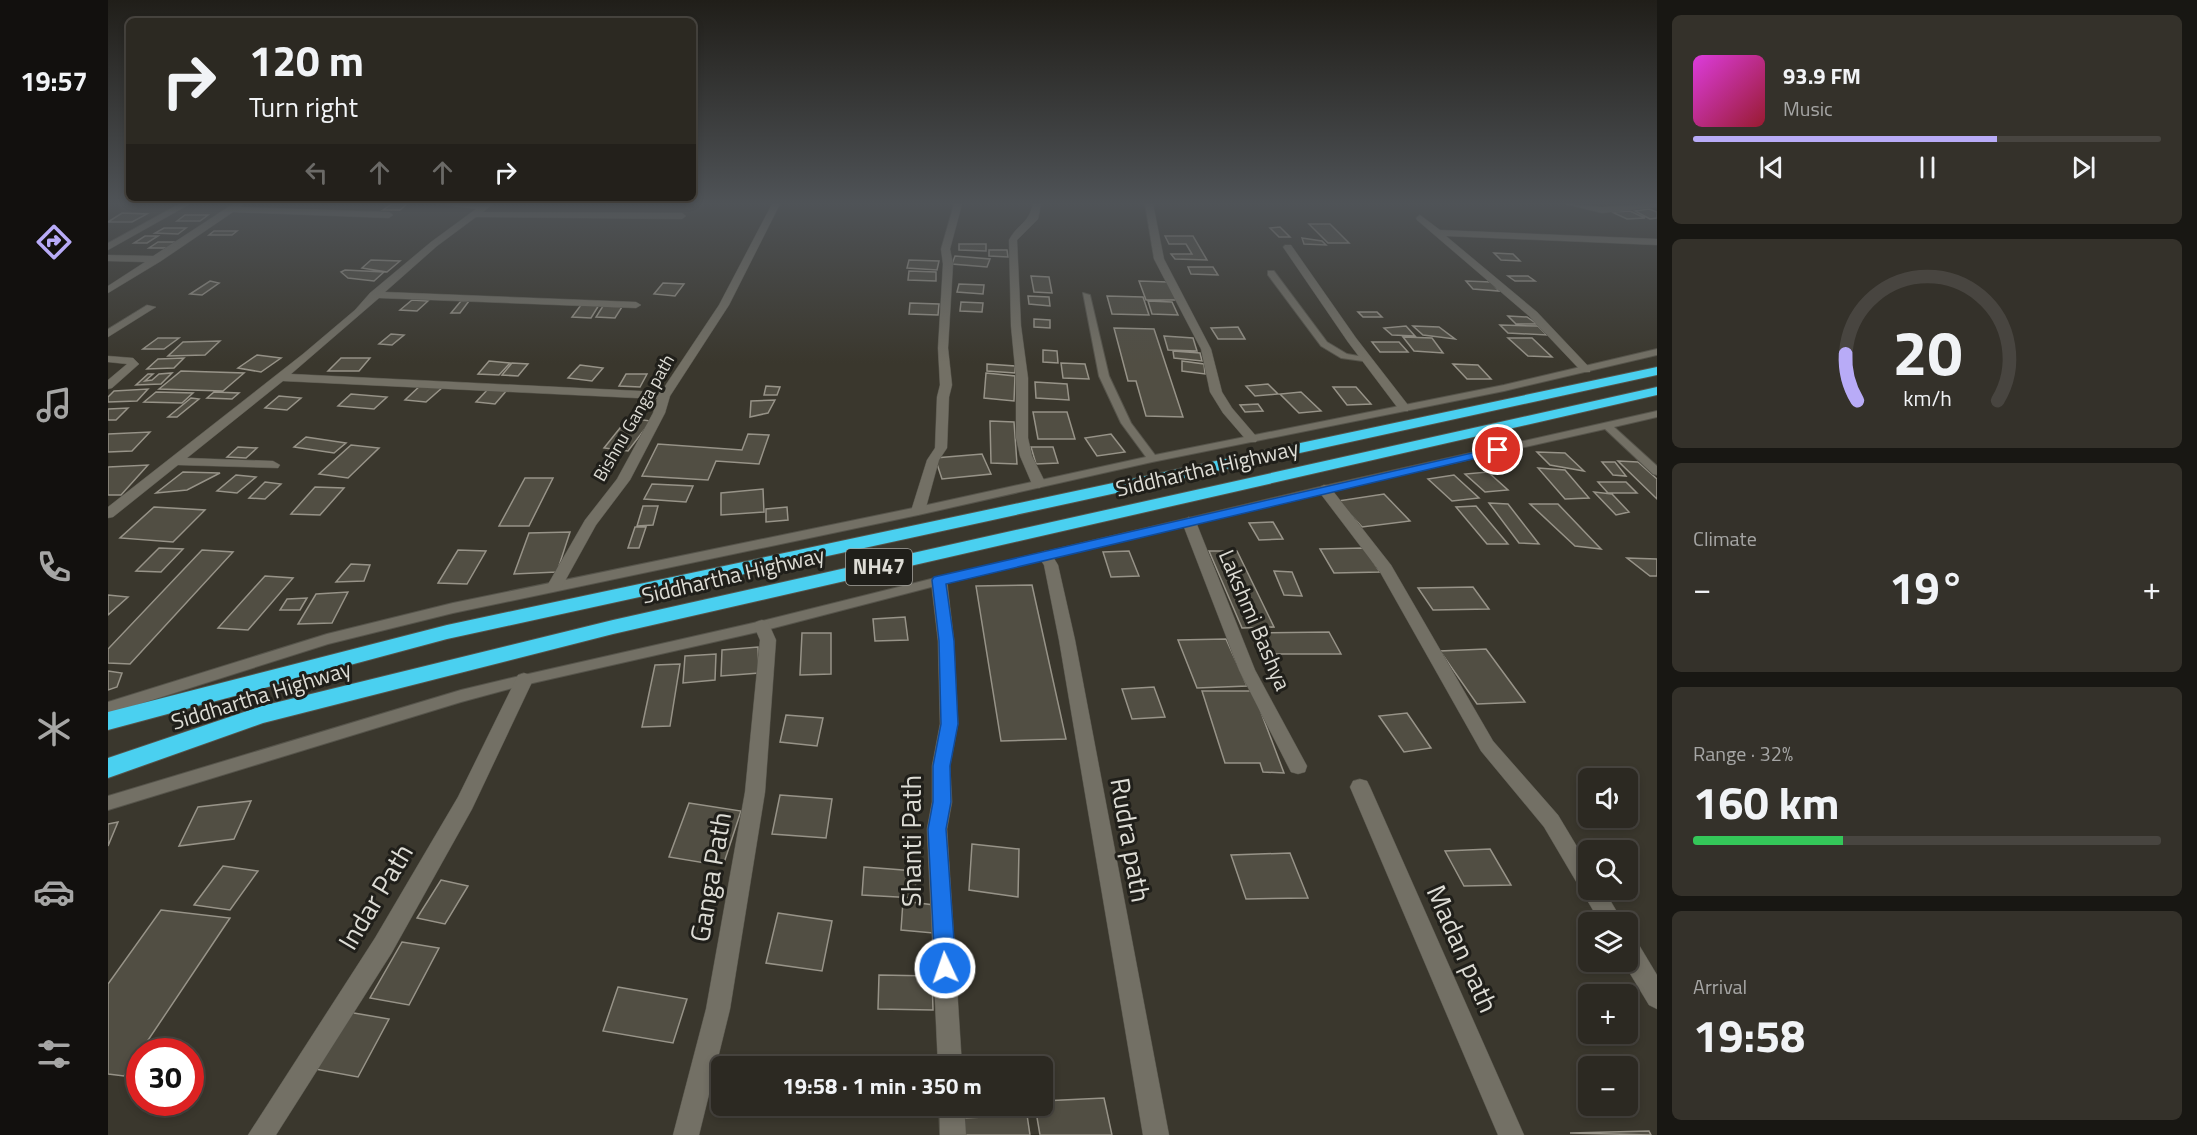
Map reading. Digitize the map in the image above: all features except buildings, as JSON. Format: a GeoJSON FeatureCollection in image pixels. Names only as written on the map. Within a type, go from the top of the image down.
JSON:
{"type":"FeatureCollection","features":[{"type":"Feature","properties":{"kind":"highway","name":"Siddhartha Highway"},"geometry":{"type":"LineString","coordinates":[[108,721],[447,632],[1657,370]]}},
{"type":"Feature","properties":{"kind":"highway","name":"Siddhartha Highway"},"geometry":{"type":"LineString","coordinates":[[108,768],[262,715],[461,664],[1657,391]]}},
{"type":"Feature","properties":{"kind":"street"},"geometry":{"type":"LineString","coordinates":[[108,290],[161,257]]}},
{"type":"Feature","properties":{"kind":"street"},"geometry":{"type":"LineString","coordinates":[[108,514],[307,357],[374,296],[423,257]]}},
{"type":"Feature","properties":{"kind":"street","name":"Bishnu Ganga path"},"geometry":{"type":"LineString","coordinates":[[555,586],[590,523],[623,480],[659,413],[664,396],[724,305],[749,257]]}},
{"type":"Feature","properties":{"kind":"street"},"geometry":{"type":"LineString","coordinates":[[918,511],[933,460],[941,448],[943,397],[946,386],[943,348],[948,264],[945,257]]}},
{"type":"Feature","properties":{"kind":"street"},"geometry":{"type":"LineString","coordinates":[[1014,257],[1016,326],[1022,378],[1022,438],[1026,456],[1039,484]]}},
{"type":"Feature","properties":{"kind":"street"},"geometry":{"type":"LineString","coordinates":[[1159,257],[1206,350],[1216,392],[1227,410],[1252,439]]}},
{"type":"Feature","properties":{"kind":"street"},"geometry":{"type":"LineString","coordinates":[[1295,257],[1367,360],[1404,408]]}},
{"type":"Feature","properties":{"kind":"street"},"geometry":{"type":"LineString","coordinates":[[1467,257],[1533,314],[1587,370]]}},
{"type":"Feature","properties":{"kind":"street"},"geometry":{"type":"LineString","coordinates":[[108,258],[158,259]]}},
{"type":"Feature","properties":{"kind":"street"},"geometry":{"type":"LineString","coordinates":[[374,296],[636,305]]}},
{"type":"Feature","properties":{"kind":"street"},"geometry":{"type":"LineString","coordinates":[[108,334],[151,307]]}},
{"type":"Feature","properties":{"kind":"street"},"geometry":{"type":"LineString","coordinates":[[108,359],[129,360],[133,364],[108,386]]}},
{"type":"Feature","properties":{"kind":"street"},"geometry":{"type":"LineString","coordinates":[[280,377],[664,396]]}},
{"type":"Feature","properties":{"kind":"street"},"geometry":{"type":"LineString","coordinates":[[176,461],[273,465]]}},
{"type":"Feature","properties":{"kind":"street"},"geometry":{"type":"LineString","coordinates":[[1324,489],[1386,569],[1487,746],[1551,820],[1578,866]]}},
{"type":"Feature","properties":{"kind":"street","name":"Lakshmi Bashya"},"geometry":{"type":"LineString","coordinates":[[1189,522],[1247,670],[1298,766]]}},
{"type":"Feature","properties":{"kind":"street","name":"Rudra path"},"geometry":{"type":"LineString","coordinates":[[1045,556],[1051,565],[1067,640],[1155,1135]]}},
{"type":"Feature","properties":{"kind":"street","name":"Shanti Path"},"geometry":{"type":"LineString","coordinates":[[939,580],[946,641],[950,724],[942,766],[942,802],[937,829],[949,1056]]}},
{"type":"Feature","properties":{"kind":"street","name":"Ganga Path"},"geometry":{"type":"LineString","coordinates":[[686,1135],[718,1009],[755,792],[768,640],[762,626]]}},
{"type":"Feature","properties":{"kind":"street","name":"Indar Path"},"geometry":{"type":"LineString","coordinates":[[261,1135],[394,925],[465,803],[524,680]]}},
{"type":"Feature","properties":{"kind":"street","name":"Madan path"},"geometry":{"type":"LineString","coordinates":[[1360,787],[1511,1135]]}},
{"type":"Feature","properties":{"kind":"street"},"geometry":{"type":"LineString","coordinates":[[1638,965],[1657,997]]}},
{"type":"Feature","properties":{"kind":"street"},"geometry":{"type":"LineString","coordinates":[[952,1116],[953,1135]]}},
{"type":"Feature","properties":{"kind":"lane"},"geometry":{"type":"LineString","coordinates":[[1271,273],[1324,344],[1345,358],[1367,360]]}},
{"type":"Feature","properties":{"kind":"lane"},"geometry":{"type":"LineString","coordinates":[[1086,295],[1104,376],[1126,423],[1152,459]]}},
{"type":"Feature","properties":{"kind":"lane"},"geometry":{"type":"LineString","coordinates":[[108,708],[327,639],[555,586],[918,511],[1152,459],[1587,370],[1657,352]]}},
{"type":"Feature","properties":{"kind":"lane"},"geometry":{"type":"LineString","coordinates":[[108,803],[461,696],[524,680],[762,626],[939,580],[1324,489],[1657,414]]}},
{"type":"Feature","properties":{"kind":"lane"},"geometry":{"type":"LineString","coordinates":[[1607,426],[1657,472]]}},
{"type":"Feature","properties":{"kind":"route"},"geometry":{"type":"LineString","coordinates":[[945,968],[937,829],[942,802],[942,766],[950,724],[946,641],[939,580],[1498,450]]}}]}
